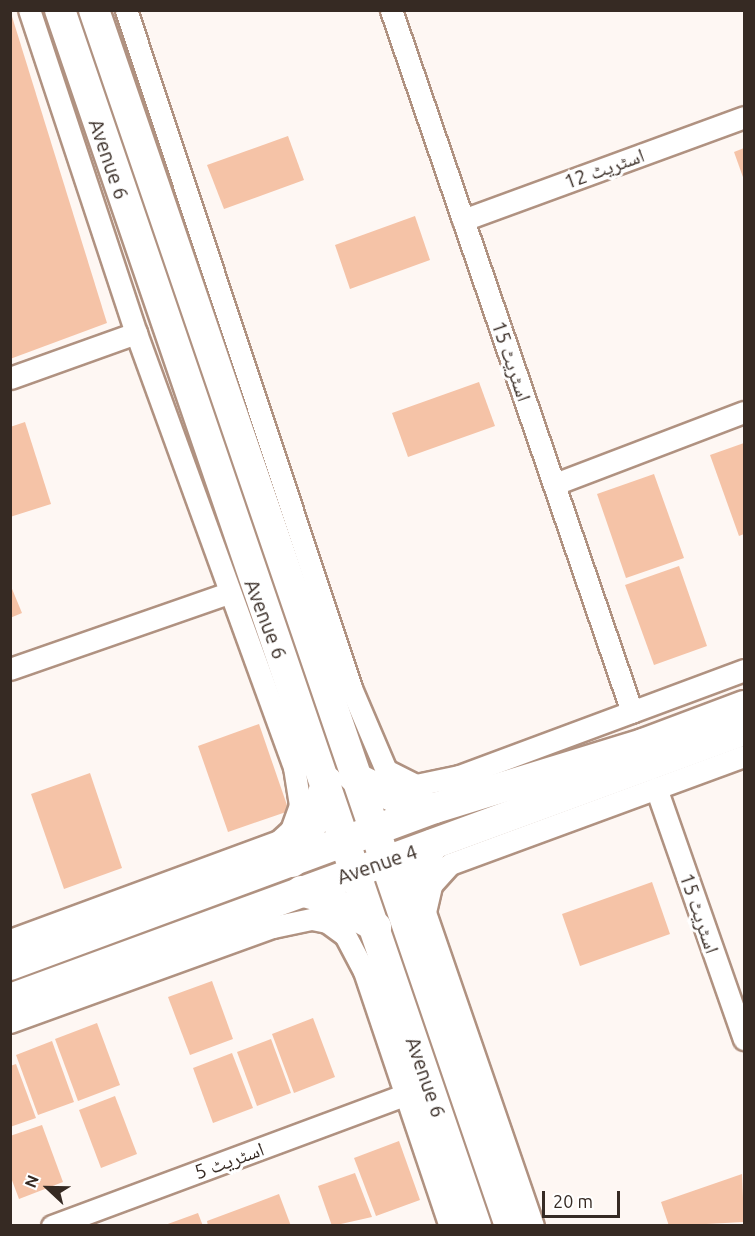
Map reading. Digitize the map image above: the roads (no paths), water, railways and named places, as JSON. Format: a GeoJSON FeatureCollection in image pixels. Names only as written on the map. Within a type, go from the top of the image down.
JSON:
{"type":"FeatureCollection","features":[{"type":"Feature","properties":{"kind":"main road","name":"Avenue 6"},"geometry":{"type":"LineString","coordinates":[[60,10],[251,579],[323,771],[360,836],[370,866],[376,927],[376,967],[477,1226]]}},
{"type":"Feature","properties":{"kind":"main road","name":"Avenue 6"},"geometry":{"type":"LineString","coordinates":[[94,10],[352,730],[323,771]]}},
{"type":"Feature","properties":{"kind":"main road","name":"Avenue 4"},"geometry":{"type":"LineString","coordinates":[[10,965],[435,808],[463,787],[643,744],[744,706]]}},
{"type":"Feature","properties":{"kind":"main road","name":"Avenue 4"},"geometry":{"type":"LineString","coordinates":[[10,999],[269,915],[301,891],[433,844],[473,842],[744,730]]}},
{"type":"Feature","properties":{"kind":"main road"},"geometry":{"type":"LineString","coordinates":[[292,862],[315,819],[323,771],[406,803],[435,808]]}},
{"type":"Feature","properties":{"kind":"main road"},"geometry":{"type":"LineString","coordinates":[[419,939],[412,883],[433,844]]}},
{"type":"Feature","properties":{"kind":"main road","name":"Avenue 6"},"geometry":{"type":"LineString","coordinates":[[370,866],[419,939],[510,1226]]}},
{"type":"Feature","properties":{"kind":"main road"},"geometry":{"type":"LineString","coordinates":[[301,891],[326,898],[376,927]]}},
{"type":"Feature","properties":{"kind":"street"},"geometry":{"type":"LineString","coordinates":[[10,940],[279,841],[297,819],[300,792],[323,771],[228,592],[136,333],[29,10]]}},
{"type":"Feature","properties":{"kind":"street"},"geometry":{"type":"LineString","coordinates":[[126,10],[352,730],[395,778],[416,785],[463,787],[632,712],[744,670]]}},
{"type":"Feature","properties":{"kind":"street","name":"اسٹریٹ 15"},"geometry":{"type":"LineString","coordinates":[[391,10],[632,712]]}},
{"type":"Feature","properties":{"kind":"street","name":"اسٹریٹ 12"},"geometry":{"type":"LineString","coordinates":[[463,220],[744,117]]}},
{"type":"Feature","properties":{"kind":"street"},"geometry":{"type":"LineString","coordinates":[[10,378],[136,333]]}},
{"type":"Feature","properties":{"kind":"street"},"geometry":{"type":"LineString","coordinates":[[555,484],[744,412]]}},
{"type":"Feature","properties":{"kind":"street"},"geometry":{"type":"LineString","coordinates":[[10,669],[228,592]]}},
{"type":"Feature","properties":{"kind":"street"},"geometry":{"type":"LineString","coordinates":[[533,1226],[419,939],[430,885],[473,842],[656,788],[744,756]]}},
{"type":"Feature","properties":{"kind":"street","name":"اسٹریٹ 15"},"geometry":{"type":"LineString","coordinates":[[656,788],[744,1039]]}},
{"type":"Feature","properties":{"kind":"street"},"geometry":{"type":"LineString","coordinates":[[10,1022],[269,915],[327,921],[345,935],[376,967],[405,1095],[450,1226]]}},
{"type":"Feature","properties":{"kind":"street","name":"اسٹریٹ 5"},"geometry":{"type":"LineString","coordinates":[[52,1226],[405,1095]]}}]}
